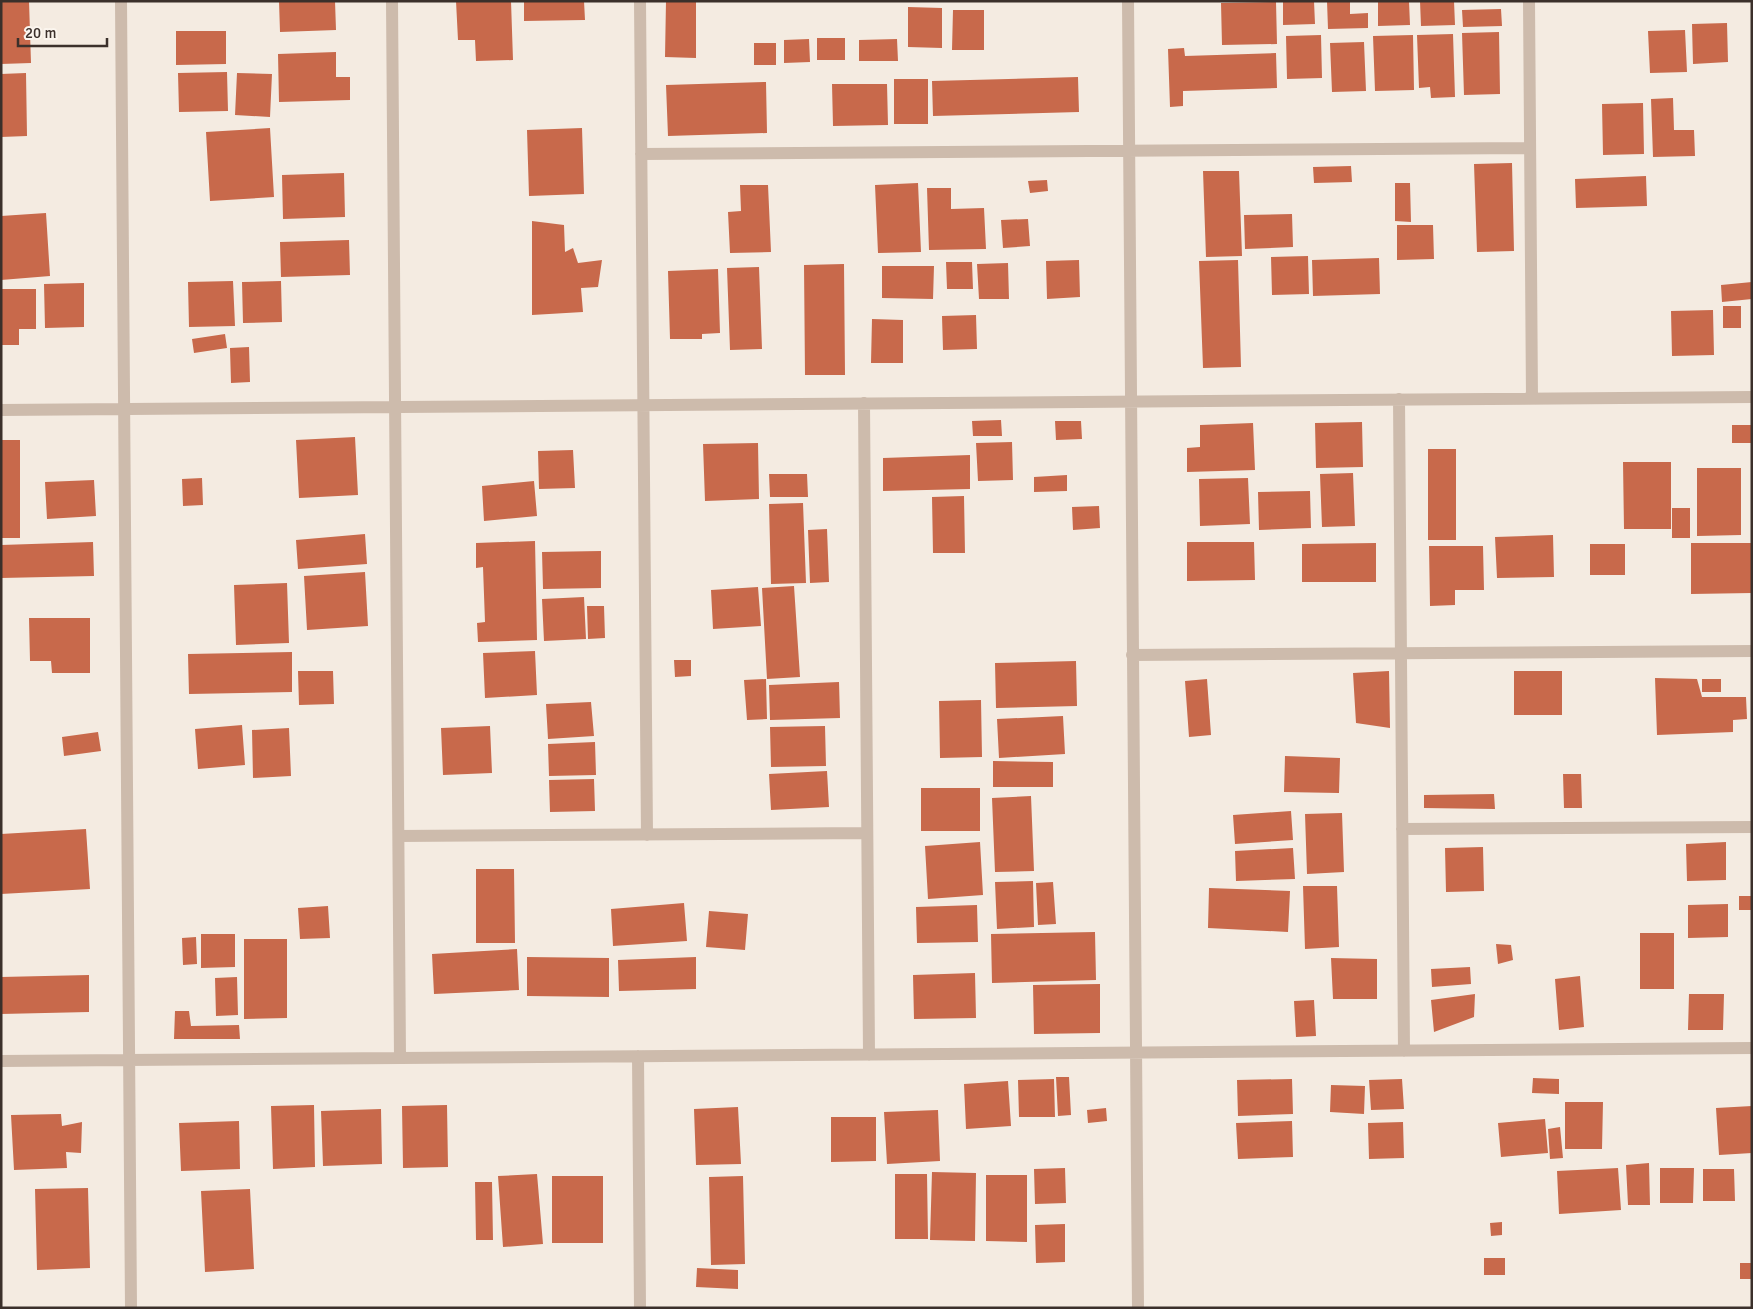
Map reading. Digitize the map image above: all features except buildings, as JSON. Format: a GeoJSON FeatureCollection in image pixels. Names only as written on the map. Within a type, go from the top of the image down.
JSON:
{"type":"FeatureCollection","features":[{"type":"Feature","properties":{"kind":"street"},"geometry":{"type":"LineString","coordinates":[[121,1],[131,1308]]}},
{"type":"Feature","properties":{"kind":"street"},"geometry":{"type":"LineString","coordinates":[[392,1],[400,1058]]}},
{"type":"Feature","properties":{"kind":"street"},"geometry":{"type":"LineString","coordinates":[[640,1],[647,835]]}},
{"type":"Feature","properties":{"kind":"street"},"geometry":{"type":"LineString","coordinates":[[1128,1],[1138,1308]]}},
{"type":"Feature","properties":{"kind":"street"},"geometry":{"type":"LineString","coordinates":[[1529,1],[1532,398]]}},
{"type":"Feature","properties":{"kind":"street"},"geometry":{"type":"LineString","coordinates":[[641,154],[1530,148]]}},
{"type":"Feature","properties":{"kind":"street"},"geometry":{"type":"LineString","coordinates":[[1,410],[1752,397]]}},
{"type":"Feature","properties":{"kind":"street"},"geometry":{"type":"LineString","coordinates":[[1399,399],[1404,1051]]}},
{"type":"Feature","properties":{"kind":"street"},"geometry":{"type":"LineString","coordinates":[[864,403],[869,1055]]}},
{"type":"Feature","properties":{"kind":"street"},"geometry":{"type":"LineString","coordinates":[[1132,655],[1752,651]]}},
{"type":"Feature","properties":{"kind":"street"},"geometry":{"type":"LineString","coordinates":[[1402,829],[1752,827]]}},
{"type":"Feature","properties":{"kind":"street"},"geometry":{"type":"LineString","coordinates":[[398,836],[867,833]]}},
{"type":"Feature","properties":{"kind":"street"},"geometry":{"type":"LineString","coordinates":[[1,1061],[1752,1048]]}},
{"type":"Feature","properties":{"kind":"street"},"geometry":{"type":"LineString","coordinates":[[638,1056],[640,1308]]}}]}
